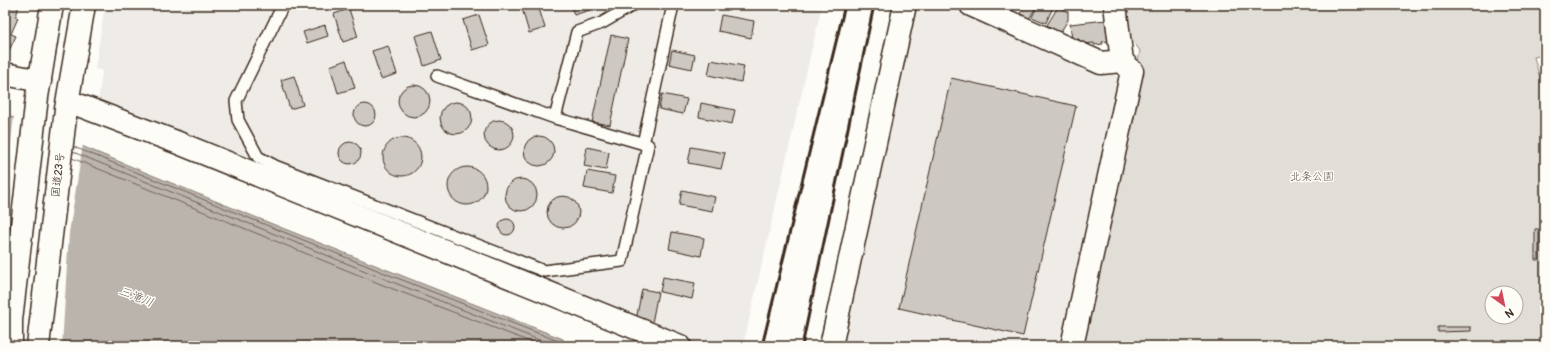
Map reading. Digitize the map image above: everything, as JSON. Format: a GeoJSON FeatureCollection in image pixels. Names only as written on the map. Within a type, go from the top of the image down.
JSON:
{"type":"FeatureCollection","features":[{"type":"Feature","properties":{"kind":"main road"},"geometry":{"type":"LineString","coordinates":[[11,346],[11,320],[38,89],[52,5]]}},
{"type":"Feature","properties":{"kind":"main road","name":"国道23号"},"geometry":{"type":"LineString","coordinates":[[38,346],[67,105],[84,5]]}},
{"type":"Feature","properties":{"kind":"main road"},"geometry":{"type":"LineString","coordinates":[[831,346],[905,5]]}},
{"type":"Feature","properties":{"kind":"main road"},"geometry":{"type":"LineString","coordinates":[[971,5],[1101,63],[1122,61]]}},
{"type":"Feature","properties":{"kind":"main road"},"geometry":{"type":"LineString","coordinates":[[1072,346],[1132,71],[1122,61],[1116,5]]}},
{"type":"Feature","properties":{"kind":"main road"},"geometry":{"type":"LineString","coordinates":[[5,74],[38,89]]}},
{"type":"Feature","properties":{"kind":"main road"},"geometry":{"type":"LineString","coordinates":[[67,105],[176,142],[680,346]]}},
{"type":"Feature","properties":{"kind":"lane"},"geometry":{"type":"LineString","coordinates":[[283,5],[236,101],[238,120],[258,157],[275,166],[544,271],[622,261],[648,145],[555,118],[436,76]]}},
{"type":"Feature","properties":{"kind":"lane"},"geometry":{"type":"LineString","coordinates":[[555,118],[577,32],[602,23],[633,5]]}},
{"type":"Feature","properties":{"kind":"lane"},"geometry":{"type":"LineString","coordinates":[[643,144],[673,5]]}},
{"type":"Feature","properties":{"kind":"shaded area"},"geometry":{"type":"Polygon","coordinates":[[[105,5],[822,5],[743,346],[694,346],[98,103],[102,71],[95,69],[105,5]]]}},
{"type":"Feature","properties":{"kind":"shaded area"},"geometry":{"type":"Polygon","coordinates":[[[913,5],[952,5],[1121,78],[1061,346],[843,346],[913,5]]]}},
{"type":"Feature","properties":{"kind":"green space","name":"北条公園"},"geometry":{"type":"Polygon","coordinates":[[[1123,5],[1545,5],[1545,55],[1534,57],[1545,96],[1545,346],[1078,346],[1140,51],[1127,32],[1123,5]]]}},
{"type":"Feature","properties":{"kind":"water","name":"三滝川"},"geometry":{"type":"Polygon","coordinates":[[[5,114],[144,172],[563,339],[563,346],[5,346],[5,114]]]}},
{"type":"Feature","properties":{"kind":"pier"},"geometry":{"type":"Polygon","coordinates":[[[14,115],[83,144],[69,233],[62,346],[5,346],[5,196],[14,115]]]}},
{"type":"Feature","properties":{"kind":"building"},"geometry":{"type":"Polygon","coordinates":[[[5,5],[19,5],[16,17],[18,18],[11,34],[16,36],[7,55],[5,55],[5,5]]]}},
{"type":"Feature","properties":{"kind":"building"},"geometry":{"type":"Polygon","coordinates":[[[521,5],[538,5],[545,28],[529,33],[521,5]]]}},
{"type":"Feature","properties":{"kind":"building"},"geometry":{"type":"Polygon","coordinates":[[[571,5],[589,5],[590,10],[574,15],[571,5]]]}},
{"type":"Feature","properties":{"kind":"building"},"geometry":{"type":"Polygon","coordinates":[[[1025,5],[1037,5],[1028,21],[1019,15],[1025,5]]]}},
{"type":"Feature","properties":{"kind":"building"},"geometry":{"type":"Polygon","coordinates":[[[1038,5],[1054,5],[1046,23],[1032,17],[1038,5]]]}},
{"type":"Feature","properties":{"kind":"building"},"geometry":{"type":"Polygon","coordinates":[[[1058,7],[1068,12],[1068,20],[1060,33],[1047,25],[1058,7]]]}},
{"type":"Feature","properties":{"kind":"building"},"geometry":{"type":"Polygon","coordinates":[[[349,9],[358,37],[343,42],[334,14],[349,9]]]}},
{"type":"Feature","properties":{"kind":"building"},"geometry":{"type":"Polygon","coordinates":[[[479,15],[489,45],[472,50],[463,20],[479,15]]]}},
{"type":"Feature","properties":{"kind":"building"},"geometry":{"type":"Polygon","coordinates":[[[721,15],[754,21],[751,38],[718,31],[721,15]]]}},
{"type":"Feature","properties":{"kind":"building"},"geometry":{"type":"Polygon","coordinates":[[[1106,20],[1108,41],[1102,42],[1103,44],[1082,44],[1082,42],[1079,42],[1079,39],[1072,40],[1070,24],[1106,20]]]}},
{"type":"Feature","properties":{"kind":"building"},"geometry":{"type":"Polygon","coordinates":[[[325,25],[328,36],[307,43],[303,32],[325,25]]]}},
{"type":"Feature","properties":{"kind":"building"},"geometry":{"type":"Polygon","coordinates":[[[432,31],[441,60],[424,66],[415,36],[432,31]]]}},
{"type":"Feature","properties":{"kind":"building"},"geometry":{"type":"Polygon","coordinates":[[[611,35],[628,39],[610,125],[592,122],[611,35]]]}},
{"type":"Feature","properties":{"kind":"building"},"geometry":{"type":"Polygon","coordinates":[[[388,46],[397,74],[381,79],[372,51],[388,46]]]}},
{"type":"Feature","properties":{"kind":"building"},"geometry":{"type":"Polygon","coordinates":[[[672,50],[695,55],[692,69],[669,64],[672,50]]]}},
{"type":"Feature","properties":{"kind":"building"},"geometry":{"type":"Polygon","coordinates":[[[346,60],[355,88],[338,93],[330,66],[346,60]]]}},
{"type":"Feature","properties":{"kind":"building"},"geometry":{"type":"Polygon","coordinates":[[[711,60],[744,66],[741,82],[708,75],[711,60]]]}},
{"type":"Feature","properties":{"kind":"building"},"geometry":{"type":"Polygon","coordinates":[[[294,76],[303,105],[290,109],[281,80],[294,76]]]}},
{"type":"Feature","properties":{"kind":"building"},"geometry":{"type":"Polygon","coordinates":[[[951,78],[1076,106],[1023,336],[899,308],[951,78]]]}},
{"type":"Feature","properties":{"kind":"building"},"geometry":{"type":"Polygon","coordinates":[[[414,85],[425,90],[430,101],[425,112],[414,117],[403,112],[398,101],[403,90],[414,85]]]}},
{"type":"Feature","properties":{"kind":"building"},"geometry":{"type":"Polygon","coordinates":[[[662,94],[687,99],[683,114],[659,109],[662,94]]]}},
{"type":"Feature","properties":{"kind":"building"},"geometry":{"type":"Polygon","coordinates":[[[456,102],[467,107],[472,118],[467,129],[456,134],[445,129],[440,118],[445,107],[456,102]]]}},
{"type":"Feature","properties":{"kind":"building"},"geometry":{"type":"Polygon","coordinates":[[[701,103],[735,110],[732,124],[699,117],[701,103]]]}},
{"type":"Feature","properties":{"kind":"building"},"geometry":{"type":"Polygon","coordinates":[[[365,104],[373,107],[376,115],[373,123],[365,126],[357,123],[354,115],[357,107],[365,104]]]}},
{"type":"Feature","properties":{"kind":"building"},"geometry":{"type":"Polygon","coordinates":[[[499,120],[510,124],[514,135],[510,146],[499,150],[488,146],[484,135],[488,124],[499,120]]]}},
{"type":"Feature","properties":{"kind":"building"},"geometry":{"type":"Polygon","coordinates":[[[539,136],[550,140],[554,151],[550,162],[539,166],[528,162],[524,151],[528,140],[539,136]]]}},
{"type":"Feature","properties":{"kind":"building"},"geometry":{"type":"Polygon","coordinates":[[[398,138],[406,138],[413,141],[418,146],[421,157],[418,168],[413,173],[406,176],[398,176],[391,173],[386,168],[383,161],[383,153],[386,146],[391,141],[398,138]]]}},
{"type":"Feature","properties":{"kind":"building"},"geometry":{"type":"Polygon","coordinates":[[[350,142],[358,145],[361,153],[358,161],[350,164],[342,161],[339,153],[342,145],[350,142]]]}},
{"type":"Feature","properties":{"kind":"building"},"geometry":{"type":"Polygon","coordinates":[[[587,147],[609,152],[606,170],[584,166],[587,147]]]}},
{"type":"Feature","properties":{"kind":"building"},"geometry":{"type":"Polygon","coordinates":[[[691,147],[725,153],[721,169],[688,163],[691,147]]]}},
{"type":"Feature","properties":{"kind":"building"},"geometry":{"type":"Polygon","coordinates":[[[463,167],[471,167],[478,170],[483,175],[486,186],[483,197],[478,202],[471,205],[463,205],[456,202],[451,197],[448,190],[448,182],[451,175],[456,170],[463,167]]]}},
{"type":"Feature","properties":{"kind":"building"},"geometry":{"type":"Polygon","coordinates":[[[587,171],[615,176],[612,193],[584,188],[587,171]]]}},
{"type":"Feature","properties":{"kind":"building"},"geometry":{"type":"Polygon","coordinates":[[[521,179],[532,184],[537,195],[532,206],[521,211],[510,206],[505,195],[510,184],[521,179]]]}},
{"type":"Feature","properties":{"kind":"building"},"geometry":{"type":"Polygon","coordinates":[[[682,190],[715,197],[712,211],[679,205],[682,190]]]}},
{"type":"Feature","properties":{"kind":"building"},"geometry":{"type":"Polygon","coordinates":[[[563,196],[574,201],[579,212],[574,223],[563,228],[552,223],[547,212],[552,201],[563,196]]]}},
{"type":"Feature","properties":{"kind":"building"},"geometry":{"type":"Polygon","coordinates":[[[507,219],[514,224],[515,227],[510,234],[507,235],[500,230],[499,227],[504,220],[507,219]]]}},
{"type":"Feature","properties":{"kind":"building"},"geometry":{"type":"Polygon","coordinates":[[[1535,229],[1539,229],[1539,260],[1535,260],[1535,229]]]}},
{"type":"Feature","properties":{"kind":"building"},"geometry":{"type":"Polygon","coordinates":[[[672,232],[704,238],[701,256],[669,249],[672,232]]]}},
{"type":"Feature","properties":{"kind":"building"},"geometry":{"type":"Polygon","coordinates":[[[663,277],[695,283],[692,299],[660,292],[663,277]]]}},
{"type":"Feature","properties":{"kind":"building"},"geometry":{"type":"Polygon","coordinates":[[[642,289],[658,292],[652,323],[636,320],[642,289]]]}},
{"type":"Feature","properties":{"kind":"building"},"geometry":{"type":"Polygon","coordinates":[[[1438,327],[1471,327],[1471,331],[1438,332],[1438,327]]]}},
{"type":"Feature","properties":{"kind":"railway"},"geometry":{"type":"LineString","coordinates":[[762,346],[845,5]]}},
{"type":"Feature","properties":{"kind":"railway"},"geometry":{"type":"LineString","coordinates":[[802,346],[874,5]]}}]}
